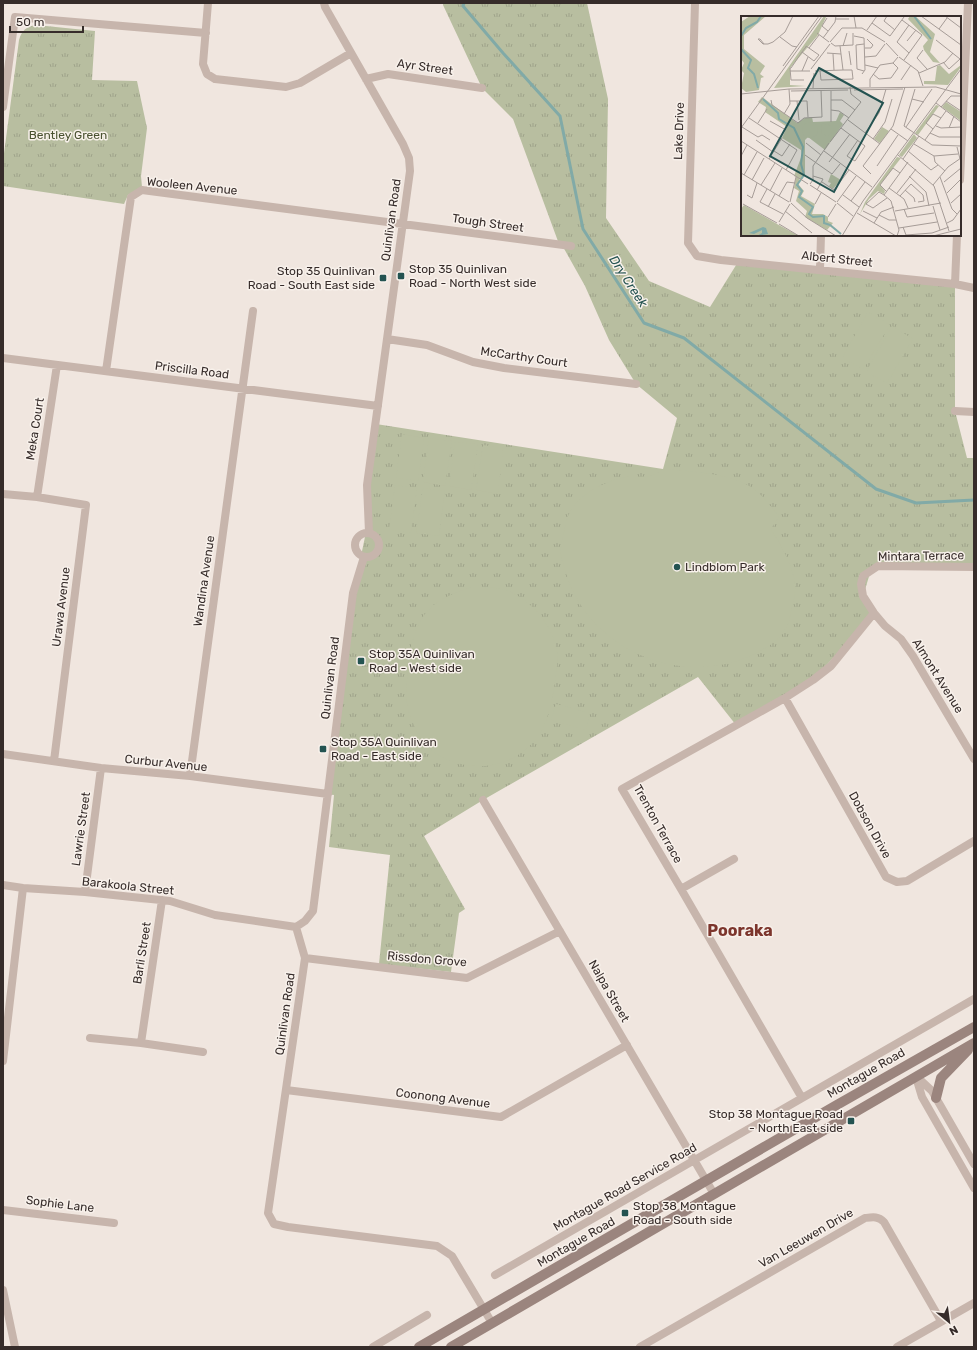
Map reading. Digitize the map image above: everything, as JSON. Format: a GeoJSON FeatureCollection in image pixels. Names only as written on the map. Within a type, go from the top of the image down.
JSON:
{"type":"FeatureCollection","features":[{"type":"Feature","properties":{"kind":"main road","name":"Montague Road"},"geometry":{"type":"LineString","coordinates":[[419,1347],[974,1027]]}},
{"type":"Feature","properties":{"kind":"main road"},"geometry":{"type":"LineString","coordinates":[[451,1347],[974,1044]]}},
{"type":"Feature","properties":{"kind":"main road"},"geometry":{"type":"LineString","coordinates":[[936,1098],[941,1078],[974,1044]]}},
{"type":"Feature","properties":{"kind":"main road"},"geometry":{"type":"LineString","coordinates":[[909,1064],[916,1077]]}},
{"type":"Feature","properties":{"kind":"street"},"geometry":{"type":"LineString","coordinates":[[208,3],[203,64],[207,74],[216,79],[286,87],[300,83],[351,53]]}},
{"type":"Feature","properties":{"kind":"street","name":"Quinlivan Road"},"geometry":{"type":"LineString","coordinates":[[324,3],[403,144],[409,158],[410,171],[367,485],[369,532]]}},
{"type":"Feature","properties":{"kind":"street","name":"Lake Drive"},"geometry":{"type":"LineString","coordinates":[[695,3],[688,242],[697,256]]}},
{"type":"Feature","properties":{"kind":"street"},"geometry":{"type":"LineString","coordinates":[[961,146],[963,79],[968,3]]}},
{"type":"Feature","properties":{"kind":"street"},"geometry":{"type":"LineString","coordinates":[[3,107],[15,17],[206,33]]}},
{"type":"Feature","properties":{"kind":"street","name":"Ayr Street"},"geometry":{"type":"LineString","coordinates":[[366,79],[388,74],[482,88]]}},
{"type":"Feature","properties":{"kind":"street"},"geometry":{"type":"LineString","coordinates":[[963,79],[974,74]]}},
{"type":"Feature","properties":{"kind":"street","name":"Wooleen Avenue"},"geometry":{"type":"LineString","coordinates":[[106,371],[131,197],[142,190],[403,223]]}},
{"type":"Feature","properties":{"kind":"street","name":"Tough Street"},"geometry":{"type":"LineString","coordinates":[[403,223],[571,246]]}},
{"type":"Feature","properties":{"kind":"street"},"geometry":{"type":"LineString","coordinates":[[820,270],[821,236]]}},
{"type":"Feature","properties":{"kind":"street"},"geometry":{"type":"LineString","coordinates":[[955,284],[957,236]]}},
{"type":"Feature","properties":{"kind":"street","name":"Albert Street"},"geometry":{"type":"LineString","coordinates":[[697,256],[721,260],[955,284],[974,288]]}},
{"type":"Feature","properties":{"kind":"street","name":"Wandina Avenue"},"geometry":{"type":"LineString","coordinates":[[190,776],[253,311]]}},
{"type":"Feature","properties":{"kind":"street","name":"McCarthy Court"},"geometry":{"type":"LineString","coordinates":[[387,339],[427,345],[473,362],[504,368],[636,384]]}},
{"type":"Feature","properties":{"kind":"street","name":"Priscilla Road"},"geometry":{"type":"LineString","coordinates":[[3,358],[378,406]]}},
{"type":"Feature","properties":{"kind":"street","name":"Meka Court"},"geometry":{"type":"LineString","coordinates":[[37,497],[57,365]]}},
{"type":"Feature","properties":{"kind":"street"},"geometry":{"type":"LineString","coordinates":[[955,412],[974,412]]}},
{"type":"Feature","properties":{"kind":"street"},"geometry":{"type":"LineString","coordinates":[[3,494],[37,497]]}},
{"type":"Feature","properties":{"kind":"street","name":"Urawa Avenue"},"geometry":{"type":"LineString","coordinates":[[37,497],[86,505],[54,761]]}},
{"type":"Feature","properties":{"kind":"street"},"geometry":{"type":"LineString","coordinates":[[369,532],[377,538],[379,545],[377,552],[368,557],[364,557],[357,552],[354,545],[357,537],[362,533],[369,532]]}},
{"type":"Feature","properties":{"kind":"street","name":"Quinlivan Road"},"geometry":{"type":"LineString","coordinates":[[364,557],[353,593],[313,911],[305,921],[296,927],[305,958],[268,1214],[274,1224],[288,1227],[437,1246],[452,1256],[492,1323]]}},
{"type":"Feature","properties":{"kind":"street","name":"Mintara Terrace"},"geometry":{"type":"LineString","coordinates":[[874,613],[864,596],[861,584],[863,576],[878,566],[974,567]]}},
{"type":"Feature","properties":{"kind":"street","name":"Trenton Terrace"},"geometry":{"type":"LineString","coordinates":[[802,1098],[622,789],[785,698],[813,680],[831,666],[874,613]]}},
{"type":"Feature","properties":{"kind":"street","name":"Almont Avenue"},"geometry":{"type":"LineString","coordinates":[[874,613],[885,626],[901,639],[913,656],[974,759]]}},
{"type":"Feature","properties":{"kind":"street","name":"Dobson Drive"},"geometry":{"type":"LineString","coordinates":[[785,698],[886,877],[897,882],[906,881],[974,842]]}},
{"type":"Feature","properties":{"kind":"street","name":"Curbur Avenue"},"geometry":{"type":"LineString","coordinates":[[3,754],[102,768],[190,776],[328,794]]}},
{"type":"Feature","properties":{"kind":"street","name":"Lawrie Street"},"geometry":{"type":"LineString","coordinates":[[85,892],[102,768]]}},
{"type":"Feature","properties":{"kind":"street","name":"Nalpa Street"},"geometry":{"type":"LineString","coordinates":[[483,800],[714,1194]]}},
{"type":"Feature","properties":{"kind":"street"},"geometry":{"type":"LineString","coordinates":[[681,889],[734,859]]}},
{"type":"Feature","properties":{"kind":"street","name":"Barakoola Street"},"geometry":{"type":"LineString","coordinates":[[3,885],[170,901],[215,915],[296,927]]}},
{"type":"Feature","properties":{"kind":"street"},"geometry":{"type":"LineString","coordinates":[[3,1061],[23,888]]}},
{"type":"Feature","properties":{"kind":"street","name":"Barli Street"},"geometry":{"type":"LineString","coordinates":[[141,1043],[162,900]]}},
{"type":"Feature","properties":{"kind":"street","name":"Rissdon Grove"},"geometry":{"type":"LineString","coordinates":[[305,958],[467,978],[560,931]]}},
{"type":"Feature","properties":{"kind":"street","name":"Montague Road Service Road"},"geometry":{"type":"LineString","coordinates":[[496,1275],[974,999]]}},
{"type":"Feature","properties":{"kind":"street"},"geometry":{"type":"LineString","coordinates":[[90,1038],[141,1043],[203,1052]]}},
{"type":"Feature","properties":{"kind":"street","name":"Coonong Avenue"},"geometry":{"type":"LineString","coordinates":[[286,1090],[501,1117],[627,1044]]}},
{"type":"Feature","properties":{"kind":"street"},"geometry":{"type":"LineString","coordinates":[[916,1077],[932,1091],[974,1164]]}},
{"type":"Feature","properties":{"kind":"street"},"geometry":{"type":"LineString","coordinates":[[916,1077],[922,1096],[974,1188]]}},
{"type":"Feature","properties":{"kind":"street","name":"Sophie Lane"},"geometry":{"type":"LineString","coordinates":[[3,1210],[114,1223]]}},
{"type":"Feature","properties":{"kind":"street","name":"Van Leeuwen Drive"},"geometry":{"type":"LineString","coordinates":[[640,1347],[865,1218],[870,1217],[877,1217],[884,1222],[942,1322]]}},
{"type":"Feature","properties":{"kind":"street"},"geometry":{"type":"LineString","coordinates":[[3,1290],[15,1347]]}},
{"type":"Feature","properties":{"kind":"street"},"geometry":{"type":"LineString","coordinates":[[897,1347],[974,1303]]}},
{"type":"Feature","properties":{"kind":"street"},"geometry":{"type":"LineString","coordinates":[[373,1347],[427,1316]]}},
{"type":"Feature","properties":{"kind":"green space"},"geometry":{"type":"Polygon","coordinates":[[[443,3],[587,3],[608,99],[606,218],[649,281],[710,307],[738,262],[955,284],[955,411],[967,458],[974,458],[974,567],[871,570],[863,596],[874,613],[813,680],[736,725],[698,677],[483,800],[424,836],[465,909],[459,913],[451,972],[379,964],[390,855],[329,847],[334,795],[328,794],[361,556],[366,532],[376,424],[663,469],[677,418],[636,384],[609,340],[585,286],[562,245],[559,244],[513,119],[482,88],[443,3]]]}},
{"type":"Feature","properties":{"kind":"green space","name":"Bentley Green"},"geometry":{"type":"Polygon","coordinates":[[[36,25],[95,31],[92,80],[137,81],[147,128],[141,176],[142,187],[128,195],[124,204],[3,186],[3,161],[19,40],[25,30],[36,25]]]}},
{"type":"Feature","properties":{"kind":"green space"},"geometry":{"type":"Polygon","coordinates":[[[868,312],[890,325],[863,369],[842,358],[868,312]]]}},
{"type":"Feature","properties":{"kind":"green space"},"geometry":{"type":"Polygon","coordinates":[[[892,326],[913,339],[887,383],[866,372],[892,326]]]}},
{"type":"Feature","properties":{"kind":"green space"},"geometry":{"type":"Polygon","coordinates":[[[402,434],[424,438],[418,481],[396,478],[402,434]]]}},
{"type":"Feature","properties":{"kind":"green space"},"geometry":{"type":"Polygon","coordinates":[[[429,438],[452,441],[445,486],[423,482],[429,438]]]}},
{"type":"Feature","properties":{"kind":"green space"},"geometry":{"type":"Polygon","coordinates":[[[455,442],[478,444],[471,490],[449,486],[455,442]]]}},
{"type":"Feature","properties":{"kind":"green space"},"geometry":{"type":"Polygon","coordinates":[[[483,445],[503,448],[498,494],[476,490],[483,445]]]}},
{"type":"Feature","properties":{"kind":"green space","name":"Lindblom Park"},"geometry":{"type":"Polygon","coordinates":[[[663,469],[708,474],[742,482],[759,493],[779,516],[771,529],[788,559],[795,582],[795,595],[788,624],[783,633],[773,643],[762,650],[745,658],[717,666],[689,667],[661,662],[634,652],[610,637],[590,617],[574,594],[561,556],[566,522],[573,507],[588,493],[606,483],[626,477],[650,476],[663,469]]]}},
{"type":"Feature","properties":{"kind":"green space"},"geometry":{"type":"Polygon","coordinates":[[[395,485],[417,488],[411,533],[389,530],[395,485]]]}},
{"type":"Feature","properties":{"kind":"green space"},"geometry":{"type":"Polygon","coordinates":[[[423,488],[445,491],[439,536],[416,533],[423,488]]]}},
{"type":"Feature","properties":{"kind":"green space"},"geometry":{"type":"Polygon","coordinates":[[[472,587],[491,587],[502,589],[521,598],[538,613],[551,631],[557,652],[557,670],[551,703],[546,721],[539,735],[532,744],[516,756],[506,761],[486,766],[456,763],[438,755],[428,747],[421,738],[412,721],[406,698],[410,654],[420,621],[429,609],[440,601],[453,594],[472,587]]]}},
{"type":"Feature","properties":{"kind":"green space"},"geometry":{"type":"Polygon","coordinates":[[[556,704],[590,713],[586,730],[551,720],[556,704]]]}},
{"type":"Feature","properties":{"kind":"waterway","name":"Dry Creek"},"geometry":{"type":"LineString","coordinates":[[464,3],[463,6],[560,116],[583,229],[644,323],[684,338],[876,489],[916,503],[974,500]]}},
{"type":"Feature","properties":{"kind":"place","name":"Stop 35 Quinlivan Road - North West side"},"geometry":{"type":"Point","coordinates":[401,276]}},
{"type":"Feature","properties":{"kind":"place","name":"Stop 35 Quinlivan Road - South East side"},"geometry":{"type":"Point","coordinates":[383,278]}},
{"type":"Feature","properties":{"kind":"place","name":"Lindblom Park"},"geometry":{"type":"Point","coordinates":[677,567]}},
{"type":"Feature","properties":{"kind":"place","name":"Stop 35A Quinlivan Road - West side"},"geometry":{"type":"Point","coordinates":[361,661]}},
{"type":"Feature","properties":{"kind":"place","name":"Stop 35A Quinlivan Road - East side"},"geometry":{"type":"Point","coordinates":[323,749]}},
{"type":"Feature","properties":{"kind":"place","name":"Stop 38 Montague Road - North East side"},"geometry":{"type":"Point","coordinates":[851,1121]}},
{"type":"Feature","properties":{"kind":"place","name":"Stop 38 Montague Road - South side"},"geometry":{"type":"Point","coordinates":[625,1213]}},
{"type":"Feature","properties":{"kind":"district","name":"Pooraka"},"geometry":{"type":"Point","coordinates":[740,930]}}]}
